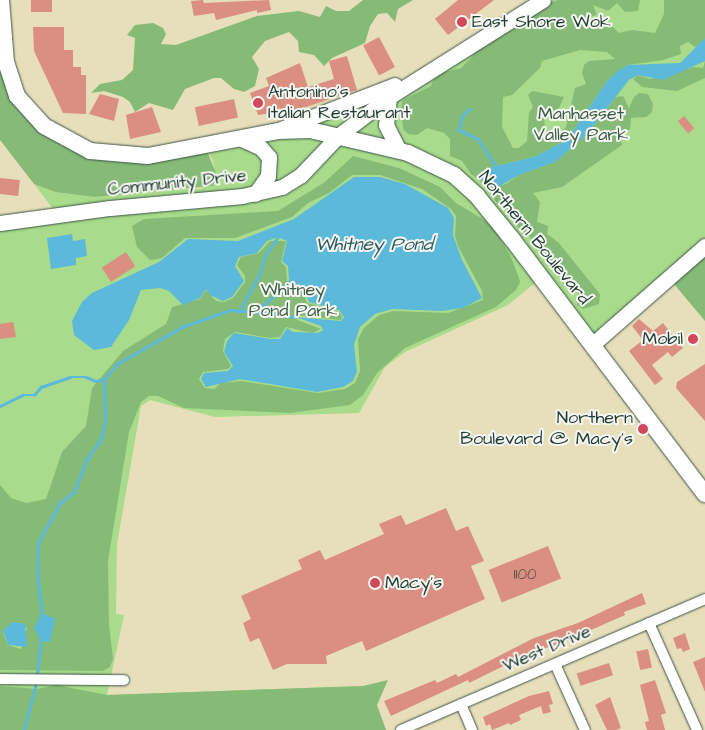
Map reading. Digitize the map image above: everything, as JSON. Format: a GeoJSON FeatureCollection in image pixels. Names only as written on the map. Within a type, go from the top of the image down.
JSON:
{"type":"FeatureCollection","features":[{"type":"Feature","properties":{"kind":"main road","name":"Northern Boulevard"},"geometry":{"type":"LineString","coordinates":[[1,0],[10,80],[31,114],[58,136],[90,151],[127,157],[178,152],[278,131],[310,130],[398,150],[436,165],[469,188],[593,344],[705,494]]}},
{"type":"Feature","properties":{"kind":"main road"},"geometry":{"type":"LineString","coordinates":[[278,131],[424,74],[543,0]]}},
{"type":"Feature","properties":{"kind":"main road","name":"Community Drive"},"geometry":{"type":"LineString","coordinates":[[0,223],[255,194],[290,182],[338,136],[388,97],[424,74]]}},
{"type":"Feature","properties":{"kind":"main road"},"geometry":{"type":"LineString","coordinates":[[388,97],[386,126],[398,150]]}},
{"type":"Feature","properties":{"kind":"main road"},"geometry":{"type":"LineString","coordinates":[[239,138],[261,148],[269,158],[268,176],[255,194]]}},
{"type":"Feature","properties":{"kind":"main road"},"geometry":{"type":"LineString","coordinates":[[593,344],[705,246]]}},
{"type":"Feature","properties":{"kind":"street","name":"West Drive"},"geometry":{"type":"LineString","coordinates":[[401,730],[705,599]]}},
{"type":"Feature","properties":{"kind":"street"},"geometry":{"type":"LineString","coordinates":[[649,623],[697,730]]}},
{"type":"Feature","properties":{"kind":"street"},"geometry":{"type":"LineString","coordinates":[[555,664],[585,730]]}},
{"type":"Feature","properties":{"kind":"street"},"geometry":{"type":"LineString","coordinates":[[0,679],[124,680]]}},
{"type":"Feature","properties":{"kind":"street"},"geometry":{"type":"LineString","coordinates":[[461,704],[472,730]]}},
{"type":"Feature","properties":{"kind":"green space"},"geometry":{"type":"Polygon","coordinates":[[[363,0],[413,0],[398,9],[395,22],[387,13],[378,14],[370,26],[365,43],[332,58],[324,66],[314,55],[299,52],[298,41],[289,32],[265,41],[252,57],[259,69],[255,86],[244,92],[234,89],[221,78],[214,78],[185,89],[173,110],[149,103],[135,112],[130,102],[123,97],[104,91],[91,93],[100,84],[122,80],[133,70],[135,38],[127,35],[135,25],[153,23],[163,28],[166,34],[161,44],[176,45],[257,16],[299,11],[320,17],[326,6],[336,11],[349,11],[363,0]]]}},
{"type":"Feature","properties":{"kind":"green space","name":"Whitney Pond Park"},"geometry":{"type":"Polygon","coordinates":[[[543,0],[705,0],[705,246],[593,344],[542,277],[508,305],[405,352],[385,367],[359,413],[215,417],[150,400],[141,406],[117,544],[116,614],[124,615],[107,695],[363,686],[0,730],[0,223],[57,214],[34,184],[55,192],[94,197],[150,190],[200,189],[216,180],[213,160],[207,151],[424,74],[543,0]]]}},
{"type":"Feature","properties":{"kind":"green space"},"geometry":{"type":"Polygon","coordinates":[[[558,0],[640,0],[638,11],[625,12],[617,3],[608,11],[593,5],[597,15],[579,20],[583,27],[613,27],[619,33],[632,30],[655,33],[664,14],[664,0],[705,0],[705,38],[700,45],[695,47],[688,42],[680,46],[681,54],[663,60],[628,65],[607,81],[567,140],[534,157],[492,167],[480,178],[492,187],[506,184],[519,175],[555,162],[586,135],[616,97],[623,96],[629,108],[634,97],[639,93],[648,94],[653,104],[652,112],[646,117],[631,118],[630,129],[619,135],[622,145],[562,187],[533,193],[540,202],[537,222],[548,226],[547,234],[558,242],[600,294],[599,304],[583,309],[577,305],[578,293],[569,287],[567,280],[549,264],[547,253],[536,250],[530,237],[517,226],[508,210],[497,203],[484,183],[471,174],[462,161],[450,156],[450,139],[444,133],[427,128],[417,135],[408,134],[403,129],[401,106],[403,100],[431,86],[433,80],[441,73],[461,68],[483,45],[527,22],[548,3],[558,0]],[[580,50],[542,61],[540,68],[512,95],[503,97],[502,127],[513,148],[519,148],[527,141],[529,113],[533,107],[528,95],[532,91],[564,97],[559,108],[544,115],[545,133],[560,134],[566,127],[575,88],[586,84],[582,73],[584,65],[589,61],[615,59],[607,52],[580,50]]]}},
{"type":"Feature","properties":{"kind":"green space"},"geometry":{"type":"Polygon","coordinates":[[[0,26],[10,80],[73,144],[207,151],[216,173],[213,186],[94,197],[55,192],[34,184],[0,140],[0,26]]]}},
{"type":"Feature","properties":{"kind":"green space"},"geometry":{"type":"Polygon","coordinates":[[[705,61],[705,78],[677,91],[642,87],[633,79],[638,75],[650,79],[694,67],[703,68],[705,61]]]}},
{"type":"Feature","properties":{"kind":"green space"},"geometry":{"type":"Polygon","coordinates":[[[353,156],[399,168],[440,187],[456,203],[491,224],[510,255],[518,275],[520,282],[516,290],[496,307],[405,348],[377,373],[363,395],[350,405],[290,413],[184,408],[158,396],[149,396],[141,402],[129,432],[108,561],[109,625],[113,659],[110,667],[103,671],[0,670],[0,485],[11,498],[26,503],[46,499],[62,452],[86,426],[92,388],[123,351],[166,324],[172,307],[200,299],[206,290],[216,301],[224,302],[233,298],[245,282],[245,276],[237,265],[241,257],[259,253],[270,241],[286,241],[281,262],[286,267],[287,281],[302,289],[307,303],[338,311],[342,316],[341,320],[296,315],[295,319],[321,329],[312,333],[286,327],[280,337],[270,338],[235,332],[225,339],[223,351],[231,366],[228,369],[203,372],[199,379],[205,388],[214,389],[221,383],[241,381],[318,393],[345,389],[355,383],[360,371],[358,339],[364,328],[379,315],[393,311],[448,313],[483,300],[482,291],[458,246],[455,236],[456,216],[451,209],[422,189],[380,175],[352,175],[329,193],[308,203],[292,217],[235,238],[185,238],[162,258],[150,260],[137,247],[132,226],[144,219],[278,211],[325,182],[353,156]],[[12,622],[3,631],[8,645],[21,649],[27,628],[12,622]]]}},
{"type":"Feature","properties":{"kind":"green space"},"geometry":{"type":"Polygon","coordinates":[[[705,246],[705,321],[669,278],[705,246]]]}},
{"type":"Feature","properties":{"kind":"green space"},"geometry":{"type":"Polygon","coordinates":[[[388,680],[377,705],[386,730],[0,730],[0,686],[37,689],[56,685],[107,695],[363,686],[388,680]]]}},
{"type":"Feature","properties":{"kind":"water"},"geometry":{"type":"Polygon","coordinates":[[[705,38],[705,61],[663,80],[638,75],[629,80],[586,135],[555,162],[519,175],[500,186],[492,187],[479,178],[492,167],[534,157],[567,140],[607,81],[619,70],[628,65],[680,63],[705,38]]]}},
{"type":"Feature","properties":{"kind":"water","name":"Whitney Pond"},"geometry":{"type":"Polygon","coordinates":[[[354,177],[380,177],[405,184],[448,208],[454,218],[453,235],[462,260],[482,298],[463,308],[442,311],[392,309],[375,314],[360,327],[354,345],[357,372],[353,381],[343,387],[317,392],[240,379],[206,387],[201,379],[204,373],[228,371],[233,366],[224,352],[227,341],[234,333],[280,339],[287,328],[293,332],[318,333],[323,330],[321,326],[296,317],[341,321],[344,317],[339,310],[309,302],[304,288],[289,282],[288,266],[282,261],[287,241],[278,237],[267,241],[257,253],[239,257],[235,266],[244,281],[232,297],[223,301],[210,295],[206,289],[200,298],[183,305],[169,291],[160,288],[141,290],[129,320],[111,347],[94,350],[74,335],[72,321],[82,302],[92,293],[159,262],[188,239],[238,241],[294,219],[354,177]]]}},
{"type":"Feature","properties":{"kind":"water"},"geometry":{"type":"Polygon","coordinates":[[[72,234],[73,241],[85,239],[87,256],[76,258],[76,265],[51,269],[47,238],[72,234]]]}},
{"type":"Feature","properties":{"kind":"water"},"geometry":{"type":"Polygon","coordinates":[[[42,613],[55,619],[50,642],[41,641],[34,628],[42,613]]]}},
{"type":"Feature","properties":{"kind":"water"},"geometry":{"type":"Polygon","coordinates":[[[12,622],[25,624],[27,647],[8,645],[3,631],[12,622]]]}},
{"type":"Feature","properties":{"kind":"building"},"geometry":{"type":"Polygon","coordinates":[[[31,0],[52,0],[52,12],[31,12],[31,0]]]}},
{"type":"Feature","properties":{"kind":"building"},"geometry":{"type":"Polygon","coordinates":[[[203,0],[204,3],[269,0],[271,10],[257,13],[257,10],[216,20],[214,13],[194,16],[191,1],[203,0]]]}},
{"type":"Feature","properties":{"kind":"building"},"geometry":{"type":"Polygon","coordinates":[[[458,0],[494,0],[448,35],[435,19],[458,0]]]}},
{"type":"Feature","properties":{"kind":"building"},"geometry":{"type":"Polygon","coordinates":[[[33,27],[64,27],[64,50],[73,50],[73,67],[81,67],[81,75],[86,75],[86,114],[63,113],[34,51],[33,27]]]}},
{"type":"Feature","properties":{"kind":"building"},"geometry":{"type":"Polygon","coordinates":[[[379,37],[395,67],[379,75],[363,45],[379,37]]]}},
{"type":"Feature","properties":{"kind":"building"},"geometry":{"type":"Polygon","coordinates":[[[347,56],[357,90],[300,109],[258,115],[250,93],[269,86],[266,78],[300,63],[308,87],[334,79],[329,61],[347,56]]]}},
{"type":"Feature","properties":{"kind":"building"},"geometry":{"type":"Polygon","coordinates":[[[100,94],[119,99],[114,121],[89,114],[100,94]]]}},
{"type":"Feature","properties":{"kind":"building"},"geometry":{"type":"Polygon","coordinates":[[[234,99],[238,118],[199,126],[195,107],[234,99]]]}},
{"type":"Feature","properties":{"kind":"building"},"geometry":{"type":"Polygon","coordinates":[[[152,107],[161,132],[130,139],[126,115],[152,107]]]}},
{"type":"Feature","properties":{"kind":"building"},"geometry":{"type":"Polygon","coordinates":[[[684,116],[694,128],[688,133],[678,121],[684,116]]]}},
{"type":"Feature","properties":{"kind":"building"},"geometry":{"type":"Polygon","coordinates":[[[0,178],[20,180],[18,196],[0,194],[0,178]]]}},
{"type":"Feature","properties":{"kind":"building"},"geometry":{"type":"Polygon","coordinates":[[[126,252],[135,266],[111,282],[102,268],[126,252]]]}},
{"type":"Feature","properties":{"kind":"building"},"geometry":{"type":"Polygon","coordinates":[[[639,319],[653,331],[663,323],[683,348],[672,357],[668,352],[652,365],[663,379],[655,385],[629,351],[643,340],[632,326],[639,319]]]}},
{"type":"Feature","properties":{"kind":"building"},"geometry":{"type":"Polygon","coordinates":[[[13,322],[16,337],[0,339],[0,324],[13,322]]]}},
{"type":"Feature","properties":{"kind":"building"},"geometry":{"type":"Polygon","coordinates":[[[705,364],[705,421],[676,388],[677,382],[705,364]]]}},
{"type":"Feature","properties":{"kind":"building","name":"Macy's"},"geometry":{"type":"Polygon","coordinates":[[[446,508],[456,531],[468,526],[484,561],[471,566],[485,599],[366,651],[362,641],[326,656],[327,664],[287,664],[273,670],[259,638],[250,642],[243,623],[251,619],[241,596],[302,569],[298,560],[320,550],[325,560],[384,534],[379,524],[401,515],[406,525],[446,508]]]}},
{"type":"Feature","properties":{"kind":"building"},"geometry":{"type":"Polygon","coordinates":[[[548,546],[561,578],[502,602],[489,570],[548,546]]]}},
{"type":"Feature","properties":{"kind":"building"},"geometry":{"type":"Polygon","coordinates":[[[642,593],[646,604],[624,612],[625,615],[559,644],[532,652],[469,683],[468,680],[391,716],[384,701],[435,680],[437,683],[456,674],[458,677],[534,638],[578,623],[642,593]]]}},
{"type":"Feature","properties":{"kind":"building"},"geometry":{"type":"Polygon","coordinates":[[[685,633],[690,649],[683,652],[681,648],[677,649],[673,638],[685,633]]]}},
{"type":"Feature","properties":{"kind":"building"},"geometry":{"type":"Polygon","coordinates":[[[648,649],[652,668],[640,670],[636,651],[648,649]]]}},
{"type":"Feature","properties":{"kind":"building"},"geometry":{"type":"Polygon","coordinates":[[[705,657],[705,692],[693,662],[705,657]]]}},
{"type":"Feature","properties":{"kind":"building"},"geometry":{"type":"Polygon","coordinates":[[[609,663],[613,675],[581,686],[577,674],[609,663]]]}},
{"type":"Feature","properties":{"kind":"building"},"geometry":{"type":"Polygon","coordinates":[[[655,680],[666,713],[661,715],[665,730],[647,730],[645,722],[649,721],[640,685],[655,680]]]}},
{"type":"Feature","properties":{"kind":"building"},"geometry":{"type":"Polygon","coordinates":[[[549,691],[553,704],[549,705],[551,712],[543,714],[541,706],[519,715],[521,720],[510,725],[509,723],[492,730],[490,724],[486,726],[483,717],[529,696],[549,691]]]}},
{"type":"Feature","properties":{"kind":"building"},"geometry":{"type":"Polygon","coordinates":[[[610,697],[621,728],[616,730],[607,730],[595,705],[610,697]]]}},
{"type":"Feature","properties":{"kind":"waterway"},"geometry":{"type":"LineString","coordinates":[[470,109],[463,116],[459,130],[478,139],[498,169]]}},
{"type":"Feature","properties":{"kind":"waterway"},"geometry":{"type":"LineString","coordinates":[[239,312],[260,273],[265,256],[278,237]]}},
{"type":"Feature","properties":{"kind":"waterway"},"geometry":{"type":"LineString","coordinates":[[0,406],[23,395],[34,395],[41,387],[70,377],[86,377],[96,381],[104,379],[117,364],[182,327],[230,310],[256,312],[289,282]]}},
{"type":"Feature","properties":{"kind":"waterway"},"geometry":{"type":"LineString","coordinates":[[256,312],[296,317]]}},
{"type":"Feature","properties":{"kind":"waterway"},"geometry":{"type":"LineString","coordinates":[[42,616],[37,573],[38,543],[60,503],[74,492],[86,461],[101,439],[105,421],[104,379]]}},
{"type":"Feature","properties":{"kind":"waterway"},"geometry":{"type":"LineString","coordinates":[[37,675],[41,639]]}},
{"type":"Feature","properties":{"kind":"waterway"},"geometry":{"type":"LineString","coordinates":[[24,730],[36,683]]}},
{"type":"Feature","properties":{"kind":"place","name":"East Shore Wok"},"geometry":{"type":"Point","coordinates":[462,22]}},
{"type":"Feature","properties":{"kind":"place","name":"Antonino's Italian Restaurant"},"geometry":{"type":"Point","coordinates":[258,103]}},
{"type":"Feature","properties":{"kind":"place","name":"Mobil"},"geometry":{"type":"Point","coordinates":[693,339]}},
{"type":"Feature","properties":{"kind":"place","name":"Northern Boulevard @ Macy's"},"geometry":{"type":"Point","coordinates":[643,429]}},
{"type":"Feature","properties":{"kind":"place","name":"Macy's"},"geometry":{"type":"Point","coordinates":[375,583]}},
{"type":"Feature","properties":{"kind":"park label","name":"Manhasset Valley Park"},"geometry":{"type":"Point","coordinates":[581,125]}}]}
